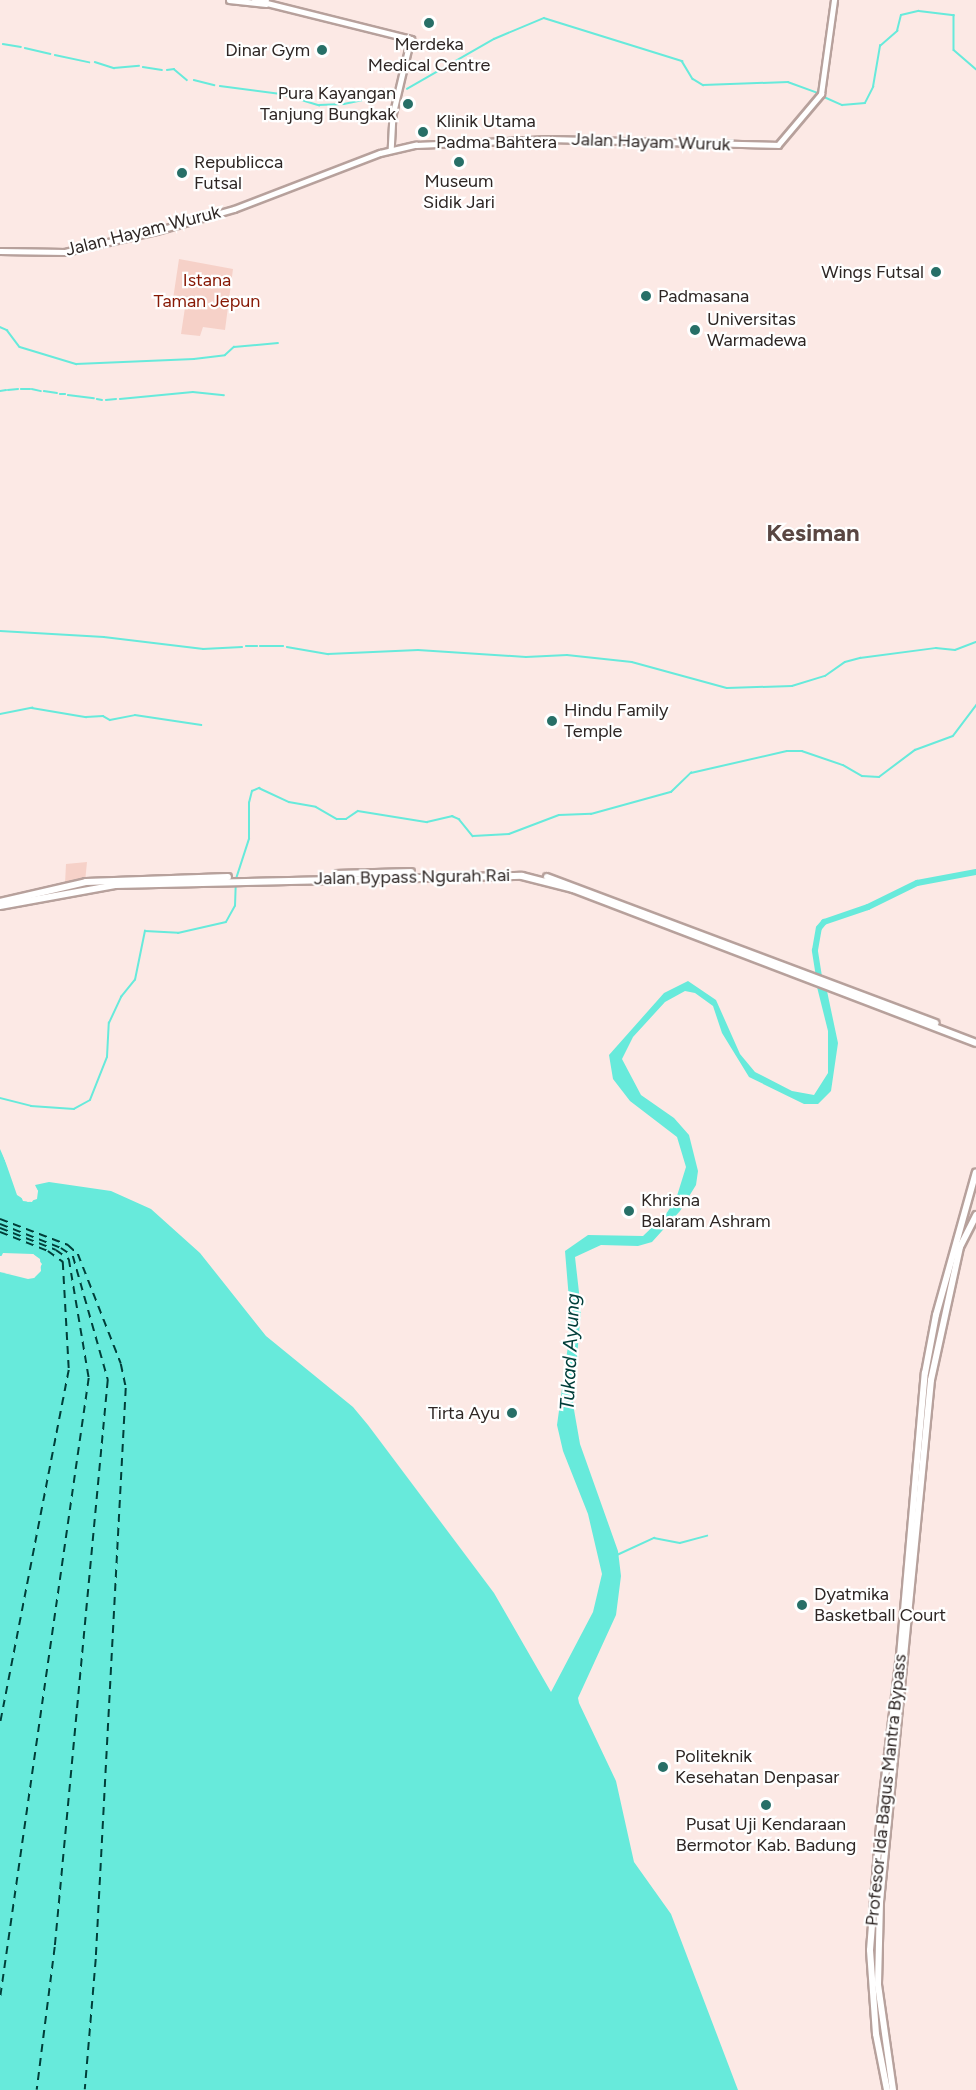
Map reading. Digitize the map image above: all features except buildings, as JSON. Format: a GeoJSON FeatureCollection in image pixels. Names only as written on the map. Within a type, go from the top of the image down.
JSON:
{"type":"FeatureCollection","features":[{"type":"Feature","properties":{"kind":"highway","name":"Jalan Bypass Ngurah Rai"},"geometry":{"type":"LineString","coordinates":[[0,904],[86,882],[501,871],[554,879],[976,1043]]}},
{"type":"Feature","properties":{"kind":"highway","name":"Jalan Bypass Ngurah Rai"},"geometry":{"type":"LineString","coordinates":[[827,985],[976,1038]]}},
{"type":"Feature","properties":{"kind":"highway","name":"Profesor Ida Bagus Mantra Bypass"},"geometry":{"type":"LineString","coordinates":[[887,2090],[875,2026],[870,1950],[906,1630],[925,1373],[976,1172]]}},
{"type":"Feature","properties":{"kind":"highway","name":"Profesor Ida Bagus Mantra Bypass"},"geometry":{"type":"LineString","coordinates":[[893,2090],[882,2030],[880,1944],[904,1702],[906,1630],[918,1559],[931,1380],[950,1276],[965,1233],[976,1215]]}},
{"type":"Feature","properties":{"kind":"main road"},"geometry":{"type":"LineString","coordinates":[[229,0],[265,2]]}},
{"type":"Feature","properties":{"kind":"main road"},"geometry":{"type":"LineString","coordinates":[[254,0],[411,39],[391,129],[391,150]]}},
{"type":"Feature","properties":{"kind":"main road"},"geometry":{"type":"LineString","coordinates":[[274,0],[279,5]]}},
{"type":"Feature","properties":{"kind":"main road","name":"Jalan Hayam Wuruk"},"geometry":{"type":"LineString","coordinates":[[0,251],[65,252],[156,231],[234,209],[391,150],[443,143],[551,139],[742,145],[781,141],[820,95],[834,0]]}},
{"type":"Feature","properties":{"kind":"green space","name":"Istana Taman Jepun"},"geometry":{"type":"Polygon","coordinates":[[[179,259],[233,269],[225,330],[203,327],[200,336],[181,334],[186,301],[173,299],[179,259]]]}},
{"type":"Feature","properties":{"kind":"green space"},"geometry":{"type":"Polygon","coordinates":[[[87,862],[85,882],[65,884],[66,864],[87,862]]]}},
{"type":"Feature","properties":{"kind":"water"},"geometry":{"type":"Polygon","coordinates":[[[688,981],[716,1000],[740,1054],[755,1072],[792,1091],[814,1095],[828,1073],[828,1031],[817,987],[827,991],[838,1043],[831,1091],[818,1104],[804,1104],[749,1077],[722,1033],[713,1006],[695,993],[685,991],[665,1002],[633,1037],[622,1059],[641,1095],[674,1118],[689,1135],[698,1171],[696,1185],[680,1211],[652,1242],[638,1246],[601,1245],[575,1257],[581,1310],[573,1404],[580,1444],[618,1551],[621,1576],[616,1615],[578,1698],[616,1781],[634,1862],[671,1914],[738,2090],[0,2090],[0,1272],[34,1278],[42,1264],[33,1254],[0,1256],[0,1149],[23,1201],[32,1202],[38,1191],[35,1185],[49,1182],[111,1191],[151,1209],[200,1253],[266,1336],[353,1407],[368,1425],[494,1593],[551,1692],[593,1612],[602,1574],[588,1514],[563,1451],[557,1425],[571,1324],[565,1251],[588,1235],[643,1236],[666,1214],[676,1199],[686,1167],[677,1137],[630,1101],[613,1079],[609,1055],[664,993],[688,981]]]}},
{"type":"Feature","properties":{"kind":"pier"},"geometry":{"type":"Polygon","coordinates":[[[0,1146],[20,1193],[28,1199],[34,1197],[33,1184],[38,1191],[37,1199],[28,1202],[17,1195],[0,1146]]]}},
{"type":"Feature","properties":{"kind":"pier"},"geometry":{"type":"Polygon","coordinates":[[[3,1253],[33,1254],[40,1259],[41,1271],[34,1278],[28,1279],[0,1272],[28,1276],[38,1270],[37,1261],[33,1257],[0,1259],[3,1253]]]}},
{"type":"Feature","properties":{"kind":"waterway"},"geometry":{"type":"LineString","coordinates":[[822,96],[842,105],[865,103],[873,87],[880,46],[897,31],[901,15],[919,11],[954,15],[954,50],[976,69]]}},
{"type":"Feature","properties":{"kind":"waterway"},"geometry":{"type":"LineString","coordinates":[[407,89],[494,39],[544,18],[682,61],[693,79],[703,85],[788,82],[818,93]]}},
{"type":"Feature","properties":{"kind":"waterway"},"geometry":{"type":"LineString","coordinates":[[3,44],[21,47]]}},
{"type":"Feature","properties":{"kind":"waterway"},"geometry":{"type":"LineString","coordinates":[[25,48],[50,54]]}},
{"type":"Feature","properties":{"kind":"waterway"},"geometry":{"type":"LineString","coordinates":[[55,55],[89,62]]}},
{"type":"Feature","properties":{"kind":"waterway"},"geometry":{"type":"LineString","coordinates":[[95,62],[114,68],[139,66]]}},
{"type":"Feature","properties":{"kind":"waterway"},"geometry":{"type":"LineString","coordinates":[[143,67],[162,70]]}},
{"type":"Feature","properties":{"kind":"waterway"},"geometry":{"type":"LineString","coordinates":[[167,70],[174,69],[187,80]]}},
{"type":"Feature","properties":{"kind":"waterway"},"geometry":{"type":"LineString","coordinates":[[194,80],[214,85]]}},
{"type":"Feature","properties":{"kind":"waterway"},"geometry":{"type":"LineString","coordinates":[[220,86],[282,94],[319,105],[344,104],[396,93]]}},
{"type":"Feature","properties":{"kind":"waterway"},"geometry":{"type":"LineString","coordinates":[[0,327],[7,330],[20,347],[76,364],[194,359],[225,355],[234,347],[278,343]]}},
{"type":"Feature","properties":{"kind":"waterway"},"geometry":{"type":"LineString","coordinates":[[8,390],[18,389]]}},
{"type":"Feature","properties":{"kind":"waterway"},"geometry":{"type":"LineString","coordinates":[[21,389],[30,389]]}},
{"type":"Feature","properties":{"kind":"waterway"},"geometry":{"type":"LineString","coordinates":[[32,389],[41,391]]}},
{"type":"Feature","properties":{"kind":"waterway"},"geometry":{"type":"LineString","coordinates":[[0,391],[6,390]]}},
{"type":"Feature","properties":{"kind":"waterway"},"geometry":{"type":"LineString","coordinates":[[44,391],[57,393]]}},
{"type":"Feature","properties":{"kind":"waterway"},"geometry":{"type":"LineString","coordinates":[[120,399],[193,392],[224,395]]}},
{"type":"Feature","properties":{"kind":"waterway"},"geometry":{"type":"LineString","coordinates":[[60,394],[65,394]]}},
{"type":"Feature","properties":{"kind":"waterway"},"geometry":{"type":"LineString","coordinates":[[68,395],[94,398]]}},
{"type":"Feature","properties":{"kind":"waterway"},"geometry":{"type":"LineString","coordinates":[[97,399],[102,400]]}},
{"type":"Feature","properties":{"kind":"waterway"},"geometry":{"type":"LineString","coordinates":[[106,400],[116,399]]}},
{"type":"Feature","properties":{"kind":"waterway"},"geometry":{"type":"LineString","coordinates":[[0,631],[104,637],[203,649],[242,647]]}},
{"type":"Feature","properties":{"kind":"waterway"},"geometry":{"type":"LineString","coordinates":[[287,647],[328,654],[418,650],[526,657],[567,655],[632,662],[727,688],[792,686],[825,676],[845,662],[860,658],[936,648],[955,650],[976,642]]}},
{"type":"Feature","properties":{"kind":"waterway"},"geometry":{"type":"LineString","coordinates":[[246,646],[257,646]]}},
{"type":"Feature","properties":{"kind":"waterway"},"geometry":{"type":"LineString","coordinates":[[260,646],[283,646]]}},
{"type":"Feature","properties":{"kind":"waterway"},"geometry":{"type":"LineString","coordinates":[[236,879],[249,839],[249,803],[252,791],[259,788],[289,802],[316,807],[337,819],[346,819],[358,811],[427,822],[452,816],[459,819],[473,836],[509,834],[559,815],[591,814],[671,792],[691,773],[787,751],[802,751],[843,765],[862,776],[879,777],[915,750],[953,736],[976,705]]}},
{"type":"Feature","properties":{"kind":"waterway"},"geometry":{"type":"LineString","coordinates":[[0,714],[32,708],[86,717],[103,716],[110,720],[135,715],[201,725]]}},
{"type":"Feature","properties":{"kind":"waterway","name":"Tukad Ayung"},"geometry":{"type":"LineString","coordinates":[[820,983],[815,950],[819,928],[824,922],[868,907],[917,883],[976,872]]}},
{"type":"Feature","properties":{"kind":"waterway"},"geometry":{"type":"LineString","coordinates":[[0,1098],[31,1106],[74,1109],[90,1100],[107,1057],[109,1023],[121,997],[135,980],[145,931],[178,933],[226,922],[235,906],[236,883]]}},
{"type":"Feature","properties":{"kind":"waterway"},"geometry":{"type":"LineString","coordinates":[[617,1555],[654,1538],[680,1543],[707,1536]]}},
{"type":"Feature","properties":{"kind":"ferry route"},"geometry":{"type":"LineString","coordinates":[[0,1219],[68,1245],[78,1254],[121,1364],[126,1388],[96,1959],[85,2090]]}},
{"type":"Feature","properties":{"kind":"ferry route"},"geometry":{"type":"LineString","coordinates":[[0,1224],[61,1248],[73,1256],[108,1380],[55,1947],[37,2090]]}},
{"type":"Feature","properties":{"kind":"ferry route"},"geometry":{"type":"LineString","coordinates":[[0,1228],[56,1250],[69,1259],[89,1378],[0,2000]]}},
{"type":"Feature","properties":{"kind":"ferry route"},"geometry":{"type":"LineString","coordinates":[[0,1232],[48,1251],[63,1262],[69,1370],[0,1725]]}},
{"type":"Feature","properties":{"kind":"place","name":"Merdeka Medical Centre"},"geometry":{"type":"Point","coordinates":[429,23]}},
{"type":"Feature","properties":{"kind":"place","name":"Dinar Gym"},"geometry":{"type":"Point","coordinates":[322,50]}},
{"type":"Feature","properties":{"kind":"place","name":"Pura Kayangan Tanjung Bungkak"},"geometry":{"type":"Point","coordinates":[408,104]}},
{"type":"Feature","properties":{"kind":"place","name":"Klinik Utama Padma Bahtera"},"geometry":{"type":"Point","coordinates":[423,132]}},
{"type":"Feature","properties":{"kind":"place","name":"Museum Sidik Jari"},"geometry":{"type":"Point","coordinates":[459,162]}},
{"type":"Feature","properties":{"kind":"place","name":"Republicca Futsal"},"geometry":{"type":"Point","coordinates":[182,173]}},
{"type":"Feature","properties":{"kind":"place","name":"Wings Futsal"},"geometry":{"type":"Point","coordinates":[936,272]}},
{"type":"Feature","properties":{"kind":"place","name":"Padmasana"},"geometry":{"type":"Point","coordinates":[646,296]}},
{"type":"Feature","properties":{"kind":"place","name":"Universitas Warmadewa"},"geometry":{"type":"Point","coordinates":[695,330]}},
{"type":"Feature","properties":{"kind":"place","name":"Hindu Family Temple"},"geometry":{"type":"Point","coordinates":[552,721]}},
{"type":"Feature","properties":{"kind":"place","name":"Khrisna Balaram Ashram"},"geometry":{"type":"Point","coordinates":[629,1211]}},
{"type":"Feature","properties":{"kind":"place","name":"Tirta Ayu"},"geometry":{"type":"Point","coordinates":[512,1413]}},
{"type":"Feature","properties":{"kind":"place","name":"Dyatmika Basketball Court"},"geometry":{"type":"Point","coordinates":[802,1605]}},
{"type":"Feature","properties":{"kind":"place","name":"Politeknik Kesehatan Denpasar"},"geometry":{"type":"Point","coordinates":[663,1767]}},
{"type":"Feature","properties":{"kind":"place","name":"Pusat Uji Kendaraan Bermotor Kab. Badung"},"geometry":{"type":"Point","coordinates":[766,1805]}},
{"type":"Feature","properties":{"kind":"district","name":"Kesiman"},"geometry":{"type":"Point","coordinates":[813,533]}}]}
